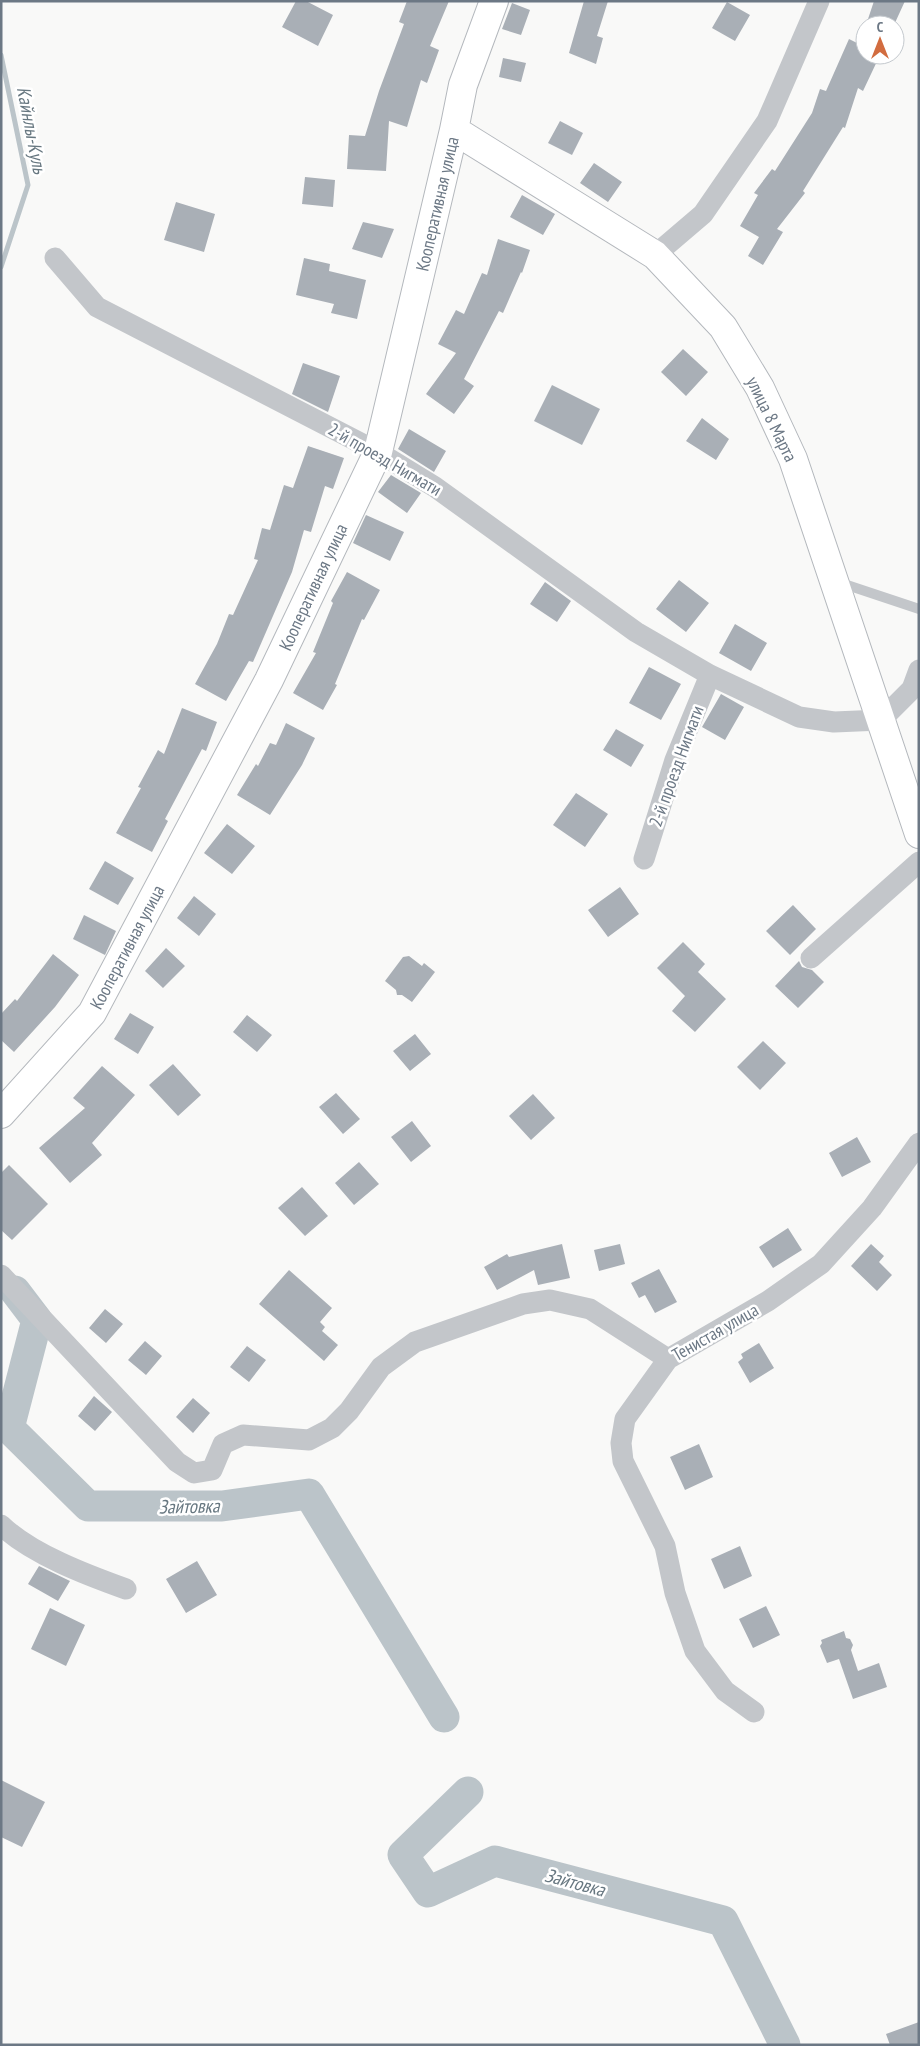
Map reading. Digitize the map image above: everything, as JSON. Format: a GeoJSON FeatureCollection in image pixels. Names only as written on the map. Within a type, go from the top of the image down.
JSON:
{"type":"FeatureCollection","features":[{"type":"Feature","properties":{"kind":"main road","name":"Кооперативная улица"},"geometry":{"type":"LineString","coordinates":[[1,1114],[92,1013],[269,680],[378,452],[463,85],[494,1]]}},
{"type":"Feature","properties":{"kind":"main road","name":"улица 8 Марта"},"geometry":{"type":"LineString","coordinates":[[454,130],[655,255],[722,327],[760,388],[793,459],[919,834]]}},
{"type":"Feature","properties":{"kind":"street"},"geometry":{"type":"LineString","coordinates":[[655,255],[703,214],[768,121],[819,1]]}},
{"type":"Feature","properties":{"kind":"street","name":"2-й проезд Нигмати"},"geometry":{"type":"LineString","coordinates":[[55,258],[97,307],[378,452],[435,487],[636,632],[710,674],[798,717],[834,722],[881,720]]}},
{"type":"Feature","properties":{"kind":"street"},"geometry":{"type":"LineString","coordinates":[[881,720],[912,689],[919,670]]}},
{"type":"Feature","properties":{"kind":"street","name":"2-й проезд Нигмати"},"geometry":{"type":"LineString","coordinates":[[644,859],[674,760],[710,674]]}},
{"type":"Feature","properties":{"kind":"street"},"geometry":{"type":"LineString","coordinates":[[811,958],[919,862]]}},
{"type":"Feature","properties":{"kind":"street","name":"Тенистая улица"},"geometry":{"type":"LineString","coordinates":[[754,1712],[725,1691],[695,1651],[675,1593],[665,1546],[623,1461],[620,1444],[625,1419],[668,1359],[768,1301],[821,1264],[872,1208],[919,1143]]}},
{"type":"Feature","properties":{"kind":"street"},"geometry":{"type":"LineString","coordinates":[[1,1276],[178,1462],[194,1473],[212,1470],[223,1444],[243,1435],[309,1440],[332,1428],[349,1411],[381,1367],[415,1342],[523,1304],[550,1300],[590,1309],[668,1359]]}},
{"type":"Feature","properties":{"kind":"street"},"geometry":{"type":"LineString","coordinates":[[1,1525],[12,1536],[82,1573],[126,1589]]}},
{"type":"Feature","properties":{"kind":"lane"},"geometry":{"type":"LineString","coordinates":[[835,581],[919,609]]}},
{"type":"Feature","properties":{"kind":"building"},"geometry":{"type":"Polygon","coordinates":[[[296,1],[306,1],[333,15],[318,46],[282,27],[296,1]]]}},
{"type":"Feature","properties":{"kind":"building"},"geometry":{"type":"Polygon","coordinates":[[[407,1],[449,1],[430,46],[439,50],[427,83],[421,80],[407,127],[389,121],[386,171],[347,169],[349,135],[365,136],[379,91],[404,24],[399,22],[407,1]]]}},
{"type":"Feature","properties":{"kind":"building"},"geometry":{"type":"Polygon","coordinates":[[[584,1],[608,1],[597,36],[603,38],[596,64],[569,53],[584,1]]]}},
{"type":"Feature","properties":{"kind":"building"},"geometry":{"type":"Polygon","coordinates":[[[874,1],[905,1],[899,15],[869,15],[874,1]]]}},
{"type":"Feature","properties":{"kind":"building"},"geometry":{"type":"Polygon","coordinates":[[[727,2],[750,15],[735,41],[712,28],[727,2]]]}},
{"type":"Feature","properties":{"kind":"building"},"geometry":{"type":"Polygon","coordinates":[[[512,3],[530,10],[521,35],[502,29],[512,3]]]}},
{"type":"Feature","properties":{"kind":"building"},"geometry":{"type":"Polygon","coordinates":[[[849,39],[855,42],[855,65],[875,65],[863,91],[858,88],[845,128],[843,127],[803,191],[805,193],[777,229],[783,232],[763,265],[748,256],[759,237],[740,226],[758,195],[754,193],[772,169],[775,171],[812,113],[820,89],[826,91],[849,39]]]}},
{"type":"Feature","properties":{"kind":"building"},"geometry":{"type":"Polygon","coordinates":[[[503,58],[526,63],[521,82],[499,77],[503,58]]]}},
{"type":"Feature","properties":{"kind":"building"},"geometry":{"type":"Polygon","coordinates":[[[560,121],[583,133],[572,155],[548,143],[560,121]]]}},
{"type":"Feature","properties":{"kind":"building"},"geometry":{"type":"Polygon","coordinates":[[[594,163],[622,182],[608,202],[580,183],[594,163]]]}},
{"type":"Feature","properties":{"kind":"building"},"geometry":{"type":"Polygon","coordinates":[[[305,177],[335,180],[333,207],[302,204],[305,177]]]}},
{"type":"Feature","properties":{"kind":"building"},"geometry":{"type":"Polygon","coordinates":[[[522,195],[555,214],[543,235],[510,217],[522,195]]]}},
{"type":"Feature","properties":{"kind":"building"},"geometry":{"type":"Polygon","coordinates":[[[176,202],[215,214],[204,252],[164,240],[176,202]]]}},
{"type":"Feature","properties":{"kind":"building"},"geometry":{"type":"Polygon","coordinates":[[[363,222],[394,229],[382,258],[352,249],[363,222]]]}},
{"type":"Feature","properties":{"kind":"building"},"geometry":{"type":"Polygon","coordinates":[[[498,239],[530,250],[522,273],[503,313],[499,311],[464,379],[474,386],[454,414],[426,394],[456,353],[438,344],[456,310],[464,314],[482,273],[487,275],[498,239]]]}},
{"type":"Feature","properties":{"kind":"building"},"geometry":{"type":"Polygon","coordinates":[[[304,258],[330,264],[329,271],[366,280],[357,319],[331,313],[334,304],[296,295],[304,258]]]}},
{"type":"Feature","properties":{"kind":"building"},"geometry":{"type":"Polygon","coordinates":[[[683,349],[708,372],[686,396],[661,372],[683,349]]]}},
{"type":"Feature","properties":{"kind":"building"},"geometry":{"type":"Polygon","coordinates":[[[303,363],[340,376],[328,412],[292,394],[303,363]]]}},
{"type":"Feature","properties":{"kind":"building"},"geometry":{"type":"Polygon","coordinates":[[[552,385],[600,409],[582,445],[534,421],[552,385]]]}},
{"type":"Feature","properties":{"kind":"building"},"geometry":{"type":"Polygon","coordinates":[[[702,418],[729,439],[716,460],[686,441],[702,418]]]}},
{"type":"Feature","properties":{"kind":"building"},"geometry":{"type":"Polygon","coordinates":[[[409,429],[446,451],[434,472],[398,449],[409,429]]]}},
{"type":"Feature","properties":{"kind":"building"},"geometry":{"type":"Polygon","coordinates":[[[308,446],[344,458],[333,489],[325,486],[311,532],[304,530],[292,572],[253,662],[249,661],[226,701],[195,684],[217,644],[229,614],[233,615],[258,560],[254,559],[262,528],[270,530],[284,485],[293,488],[308,446]]]}},
{"type":"Feature","properties":{"kind":"building"},"geometry":{"type":"Polygon","coordinates":[[[391,475],[421,493],[407,513],[378,492],[391,475]]]}},
{"type":"Feature","properties":{"kind":"building"},"geometry":{"type":"Polygon","coordinates":[[[366,515],[404,532],[390,561],[353,543],[366,515]]]}},
{"type":"Feature","properties":{"kind":"building"},"geometry":{"type":"Polygon","coordinates":[[[347,572],[380,590],[364,620],[362,619],[335,684],[337,685],[323,710],[293,693],[316,653],[313,652],[333,603],[331,601],[347,572]]]}},
{"type":"Feature","properties":{"kind":"building"},"geometry":{"type":"Polygon","coordinates":[[[679,580],[709,603],[686,632],[656,609],[679,580]]]}},
{"type":"Feature","properties":{"kind":"building"},"geometry":{"type":"Polygon","coordinates":[[[545,582],[571,601],[557,622],[530,604],[545,582]]]}},
{"type":"Feature","properties":{"kind":"building"},"geometry":{"type":"Polygon","coordinates":[[[735,624],[767,643],[751,671],[719,653],[735,624]]]}},
{"type":"Feature","properties":{"kind":"building"},"geometry":{"type":"Polygon","coordinates":[[[649,667],[681,684],[661,720],[629,703],[649,667]]]}},
{"type":"Feature","properties":{"kind":"building"},"geometry":{"type":"Polygon","coordinates":[[[721,694],[744,707],[725,740],[702,727],[721,694]]]}},
{"type":"Feature","properties":{"kind":"building"},"geometry":{"type":"Polygon","coordinates":[[[182,708],[217,722],[206,751],[202,749],[165,819],[168,821],[152,852],[116,833],[141,788],[138,787],[158,750],[164,754],[182,708]]]}},
{"type":"Feature","properties":{"kind":"building"},"geometry":{"type":"Polygon","coordinates":[[[286,723],[315,738],[302,765],[270,815],[237,795],[256,764],[258,766],[270,743],[276,745],[286,723]]]}},
{"type":"Feature","properties":{"kind":"building"},"geometry":{"type":"Polygon","coordinates":[[[616,729],[644,745],[631,767],[603,750],[616,729]]]}},
{"type":"Feature","properties":{"kind":"building"},"geometry":{"type":"Polygon","coordinates":[[[576,793],[608,814],[585,847],[553,825],[576,793]]]}},
{"type":"Feature","properties":{"kind":"building"},"geometry":{"type":"Polygon","coordinates":[[[227,824],[255,846],[232,874],[204,853],[227,824]]]}},
{"type":"Feature","properties":{"kind":"building"},"geometry":{"type":"Polygon","coordinates":[[[105,861],[134,878],[118,905],[89,889],[105,861]]]}},
{"type":"Feature","properties":{"kind":"building"},"geometry":{"type":"Polygon","coordinates":[[[620,887],[639,914],[608,937],[588,910],[620,887]]]}},
{"type":"Feature","properties":{"kind":"building"},"geometry":{"type":"Polygon","coordinates":[[[194,896],[216,914],[199,936],[177,918],[194,896]]]}},
{"type":"Feature","properties":{"kind":"building"},"geometry":{"type":"Polygon","coordinates":[[[793,905],[816,929],[790,955],[766,931],[793,905]]]}},
{"type":"Feature","properties":{"kind":"building"},"geometry":{"type":"Polygon","coordinates":[[[84,915],[116,931],[105,955],[73,939],[84,915]]]}},
{"type":"Feature","properties":{"kind":"building"},"geometry":{"type":"Polygon","coordinates":[[[683,942],[705,964],[698,972],[726,999],[695,1032],[672,1011],[685,996],[657,968],[683,942]]]}},
{"type":"Feature","properties":{"kind":"building"},"geometry":{"type":"Polygon","coordinates":[[[166,948],[185,966],[163,988],[145,971],[166,948]]]}},
{"type":"Feature","properties":{"kind":"building"},"geometry":{"type":"Polygon","coordinates":[[[53,954],[79,975],[55,1007],[14,1052],[1,1040],[1,1014],[15,999],[17,1001],[53,954]]]}},
{"type":"Feature","properties":{"kind":"building"},"geometry":{"type":"Polygon","coordinates":[[[409,956],[422,966],[424,963],[435,972],[412,1002],[402,995],[397,995],[396,990],[385,981],[403,957],[409,956]]]}},
{"type":"Feature","properties":{"kind":"building"},"geometry":{"type":"Polygon","coordinates":[[[799,961],[802,967],[812,970],[824,982],[798,1008],[775,986],[799,961]]]}},
{"type":"Feature","properties":{"kind":"building"},"geometry":{"type":"Polygon","coordinates":[[[130,1013],[154,1027],[138,1054],[114,1039],[130,1013]]]}},
{"type":"Feature","properties":{"kind":"building"},"geometry":{"type":"Polygon","coordinates":[[[247,1015],[272,1035],[257,1052],[233,1032],[247,1015]]]}},
{"type":"Feature","properties":{"kind":"building"},"geometry":{"type":"Polygon","coordinates":[[[415,1034],[431,1054],[410,1071],[393,1051],[415,1034]]]}},
{"type":"Feature","properties":{"kind":"building"},"geometry":{"type":"Polygon","coordinates":[[[763,1041],[786,1063],[760,1090],[737,1067],[763,1041]]]}},
{"type":"Feature","properties":{"kind":"building"},"geometry":{"type":"Polygon","coordinates":[[[173,1064],[201,1095],[178,1116],[149,1085],[173,1064]]]}},
{"type":"Feature","properties":{"kind":"building"},"geometry":{"type":"Polygon","coordinates":[[[102,1066],[135,1095],[92,1143],[102,1155],[70,1183],[39,1148],[85,1108],[73,1098],[102,1066]]]}},
{"type":"Feature","properties":{"kind":"building"},"geometry":{"type":"Polygon","coordinates":[[[336,1093],[360,1119],[343,1134],[319,1107],[336,1093]]]}},
{"type":"Feature","properties":{"kind":"building"},"geometry":{"type":"Polygon","coordinates":[[[533,1094],[555,1118],[531,1140],[509,1116],[533,1094]]]}},
{"type":"Feature","properties":{"kind":"building"},"geometry":{"type":"Polygon","coordinates":[[[412,1121],[431,1146],[411,1162],[391,1137],[412,1121]]]}},
{"type":"Feature","properties":{"kind":"building"},"geometry":{"type":"Polygon","coordinates":[[[857,1137],[871,1162],[842,1177],[829,1153],[857,1137]]]}},
{"type":"Feature","properties":{"kind":"building"},"geometry":{"type":"Polygon","coordinates":[[[359,1162],[379,1184],[354,1205],[335,1183],[359,1162]]]}},
{"type":"Feature","properties":{"kind":"building"},"geometry":{"type":"Polygon","coordinates":[[[9,1165],[48,1204],[12,1240],[1,1230],[1,1173],[9,1165]]]}},
{"type":"Feature","properties":{"kind":"building"},"geometry":{"type":"Polygon","coordinates":[[[302,1187],[328,1216],[305,1236],[278,1208],[302,1187]]]}},
{"type":"Feature","properties":{"kind":"building"},"geometry":{"type":"Polygon","coordinates":[[[788,1228],[802,1250],[773,1268],[759,1247],[788,1228]]]}},
{"type":"Feature","properties":{"kind":"building"},"geometry":{"type":"Polygon","coordinates":[[[562,1244],[570,1278],[538,1285],[534,1270],[497,1290],[484,1267],[507,1254],[509,1257],[562,1244]]]}},
{"type":"Feature","properties":{"kind":"building"},"geometry":{"type":"Polygon","coordinates":[[[620,1244],[625,1264],[599,1271],[594,1250],[620,1244]]]}},
{"type":"Feature","properties":{"kind":"building"},"geometry":{"type":"Polygon","coordinates":[[[871,1244],[884,1256],[879,1262],[892,1275],[877,1291],[851,1266],[871,1244]]]}},
{"type":"Feature","properties":{"kind":"building"},"geometry":{"type":"Polygon","coordinates":[[[659,1269],[677,1302],[655,1313],[645,1295],[639,1298],[631,1283],[659,1269]]]}},
{"type":"Feature","properties":{"kind":"building"},"geometry":{"type":"Polygon","coordinates":[[[289,1270],[332,1308],[320,1322],[325,1327],[322,1331],[338,1345],[324,1361],[259,1304],[289,1270]]]}},
{"type":"Feature","properties":{"kind":"building"},"geometry":{"type":"Polygon","coordinates":[[[105,1309],[123,1324],[106,1343],[89,1328],[105,1309]]]}},
{"type":"Feature","properties":{"kind":"building"},"geometry":{"type":"Polygon","coordinates":[[[145,1341],[162,1356],[146,1375],[128,1360],[145,1341]]]}},
{"type":"Feature","properties":{"kind":"building"},"geometry":{"type":"Polygon","coordinates":[[[759,1343],[774,1368],[750,1383],[738,1362],[743,1358],[741,1354],[759,1343]]]}},
{"type":"Feature","properties":{"kind":"building"},"geometry":{"type":"Polygon","coordinates":[[[247,1346],[266,1360],[249,1382],[230,1367],[247,1346]]]}},
{"type":"Feature","properties":{"kind":"building"},"geometry":{"type":"Polygon","coordinates":[[[94,1396],[112,1412],[95,1431],[78,1416],[94,1396]]]}},
{"type":"Feature","properties":{"kind":"building"},"geometry":{"type":"Polygon","coordinates":[[[193,1398],[210,1413],[193,1433],[176,1417],[193,1398]]]}},
{"type":"Feature","properties":{"kind":"building"},"geometry":{"type":"Polygon","coordinates":[[[699,1444],[713,1477],[685,1490],[670,1457],[699,1444]]]}},
{"type":"Feature","properties":{"kind":"building"},"geometry":{"type":"Polygon","coordinates":[[[740,1546],[752,1576],[724,1589],[711,1559],[740,1546]]]}},
{"type":"Feature","properties":{"kind":"building"},"geometry":{"type":"Polygon","coordinates":[[[197,1561],[217,1595],[186,1613],[166,1579],[197,1561]]]}},
{"type":"Feature","properties":{"kind":"building"},"geometry":{"type":"Polygon","coordinates":[[[39,1566],[70,1581],[58,1601],[28,1584],[39,1566]]]}},
{"type":"Feature","properties":{"kind":"building"},"geometry":{"type":"Polygon","coordinates":[[[766,1606],[780,1635],[753,1648],[739,1619],[766,1606]]]}},
{"type":"Feature","properties":{"kind":"building"},"geometry":{"type":"Polygon","coordinates":[[[50,1608],[85,1625],[66,1666],[31,1649],[50,1608]]]}},
{"type":"Feature","properties":{"kind":"building"},"geometry":{"type":"Polygon","coordinates":[[[844,1631],[846,1638],[850,1639],[853,1645],[851,1650],[858,1671],[879,1663],[887,1687],[853,1699],[839,1659],[827,1663],[820,1646],[821,1640],[844,1631]]]}},
{"type":"Feature","properties":{"kind":"building"},"geometry":{"type":"Polygon","coordinates":[[[1,1780],[45,1802],[22,1847],[1,1837],[1,1780]]]}},
{"type":"Feature","properties":{"kind":"building"},"geometry":{"type":"Polygon","coordinates":[[[919,2022],[919,2045],[890,2045],[886,2034],[919,2022]]]}},
{"type":"Feature","properties":{"kind":"waterway","name":"Кайнлы-Куль"},"geometry":{"type":"LineString","coordinates":[[1,55],[28,185],[1,267]]}},
{"type":"Feature","properties":{"kind":"waterway","name":"Зайтовка"},"geometry":{"type":"LineString","coordinates":[[15,1291],[37,1320],[9,1428],[88,1506],[222,1506],[309,1494],[444,1717]]}},
{"type":"Feature","properties":{"kind":"waterway","name":"Зайтовка"},"geometry":{"type":"LineString","coordinates":[[468,1792],[403,1855],[428,1892],[495,1861],[723,1921],[785,2045]]}}]}
